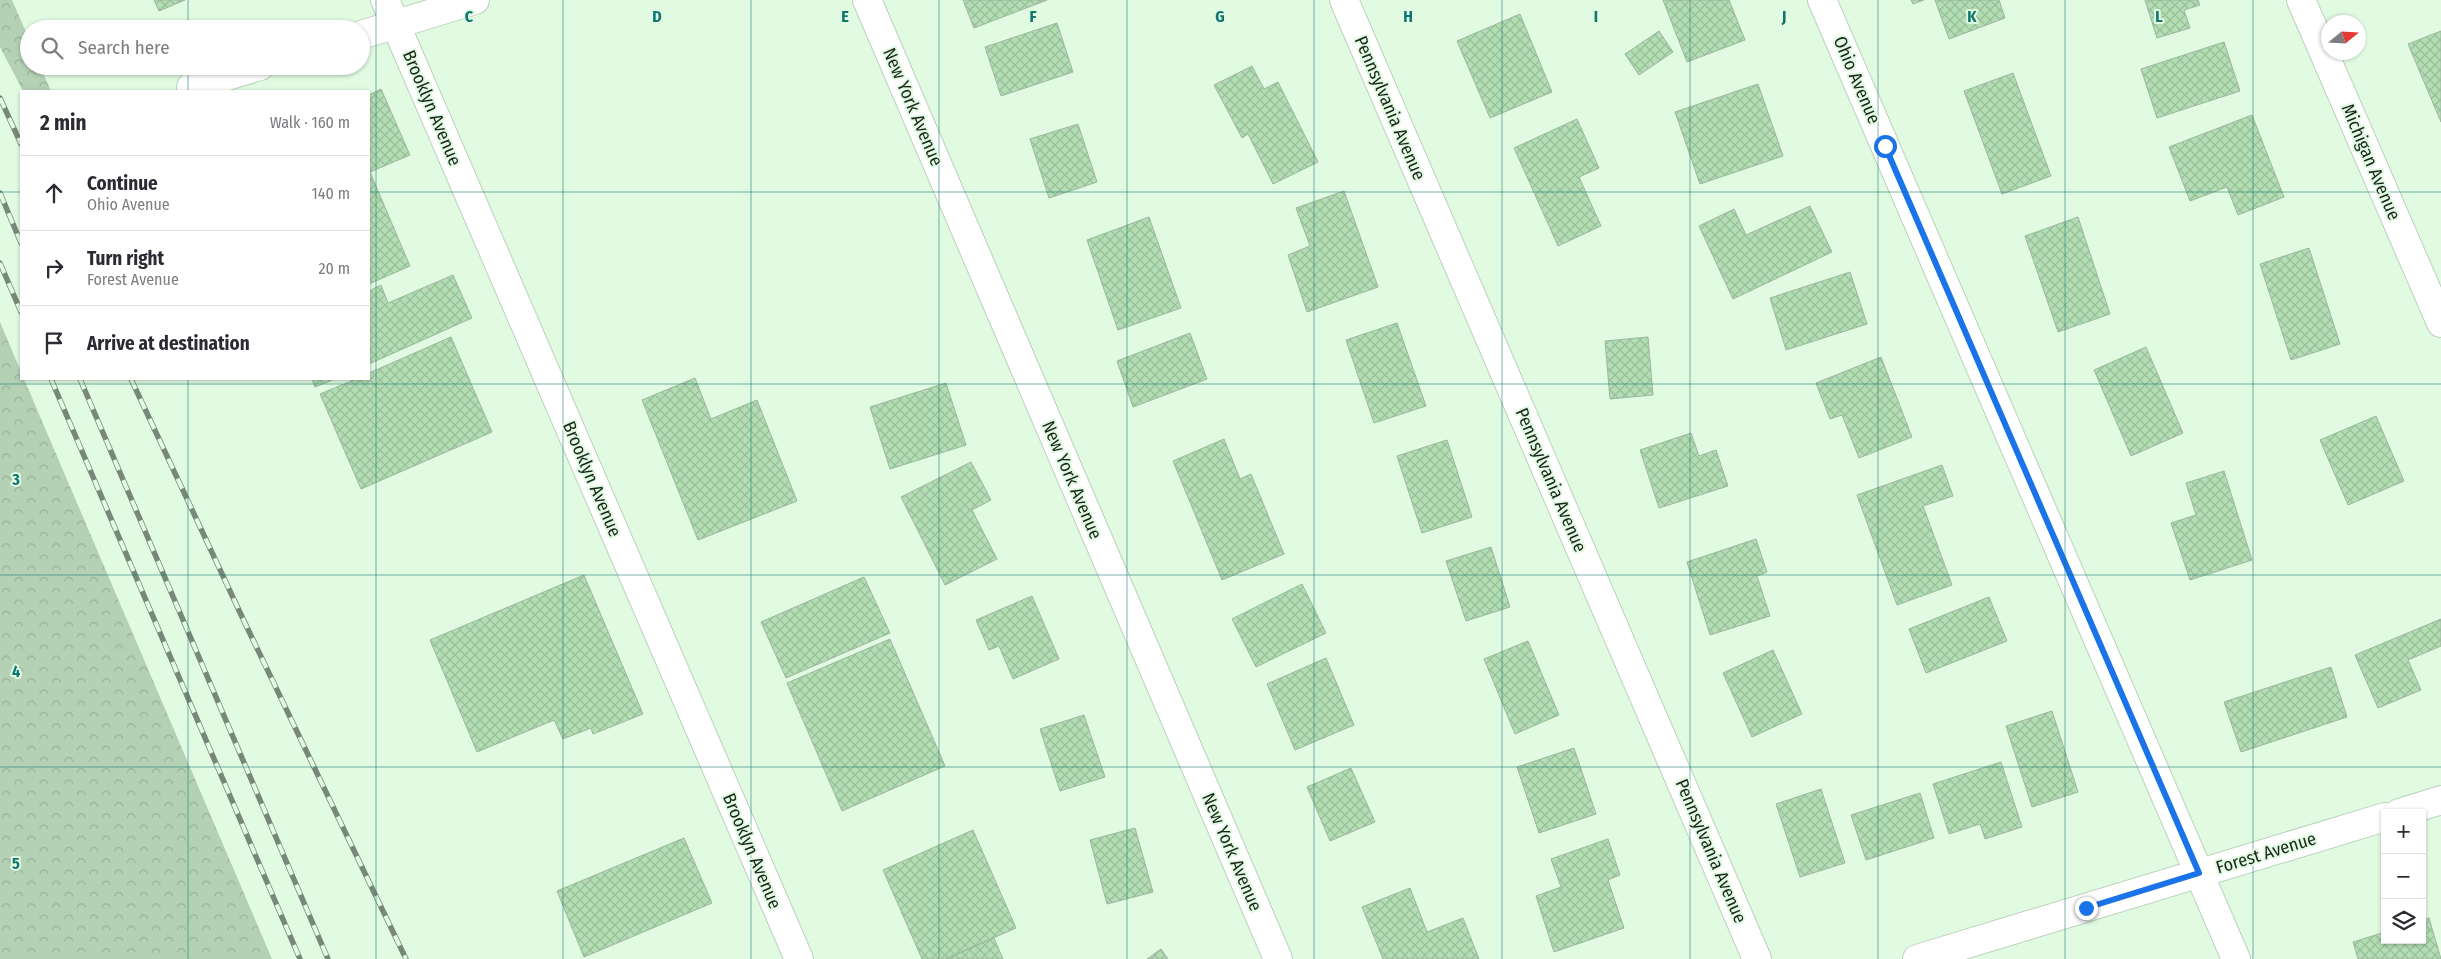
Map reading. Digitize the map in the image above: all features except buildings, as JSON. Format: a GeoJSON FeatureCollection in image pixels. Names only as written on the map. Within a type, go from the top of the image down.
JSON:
{"type":"FeatureCollection","features":[{"type":"Feature","properties":{"kind":"street","name":"Brooklyn Avenue"},"geometry":{"type":"LineString","coordinates":[[385,0],[799,959]]}},
{"type":"Feature","properties":{"kind":"street"},"geometry":{"type":"LineString","coordinates":[[370,32],[476,0]]}},
{"type":"Feature","properties":{"kind":"street","name":"New York Avenue"},"geometry":{"type":"LineString","coordinates":[[867,0],[1278,959]]}},
{"type":"Feature","properties":{"kind":"street","name":"Pennsylvania Avenue"},"geometry":{"type":"LineString","coordinates":[[1344,0],[1757,959]]}},
{"type":"Feature","properties":{"kind":"street","name":"Ohio Avenue"},"geometry":{"type":"LineString","coordinates":[[1822,0],[2236,959]]}},
{"type":"Feature","properties":{"kind":"street","name":"Michigan Avenue"},"geometry":{"type":"LineString","coordinates":[[2302,0],[2441,323]]}},
{"type":"Feature","properties":{"kind":"street"},"geometry":{"type":"LineString","coordinates":[[191,87],[230,75]]}},
{"type":"Feature","properties":{"kind":"street"},"geometry":{"type":"LineString","coordinates":[[2412,809],[2441,800]]}},
{"type":"Feature","properties":{"kind":"street","name":"Forest Avenue"},"geometry":{"type":"LineString","coordinates":[[1917,959],[2381,818]]}},
{"type":"Feature","properties":{"kind":"green space"},"geometry":{"type":"Polygon","coordinates":[[[0,0],[12,0],[21,20],[20,75],[44,75],[51,90],[22,90],[0,47],[0,0]]]}},
{"type":"Feature","properties":{"kind":"green space"},"geometry":{"type":"Polygon","coordinates":[[[0,322],[20,370],[20,380],[24,380],[272,959],[0,959],[0,322]]]}},
{"type":"Feature","properties":{"kind":"railway"},"geometry":{"type":"LineString","coordinates":[[0,98],[20,142]]}},
{"type":"Feature","properties":{"kind":"railway"},"geometry":{"type":"LineString","coordinates":[[0,193],[20,241]]}},
{"type":"Feature","properties":{"kind":"railway"},"geometry":{"type":"LineString","coordinates":[[0,263],[20,310]]}},
{"type":"Feature","properties":{"kind":"railway"},"geometry":{"type":"LineString","coordinates":[[51,380],[300,959]]}},
{"type":"Feature","properties":{"kind":"railway"},"geometry":{"type":"LineString","coordinates":[[80,380],[328,959]]}},
{"type":"Feature","properties":{"kind":"railway"},"geometry":{"type":"LineString","coordinates":[[131,380],[244,621],[406,959]]}},
{"type":"Feature","properties":{"kind":"route"},"geometry":{"type":"LineString","coordinates":[[1885,146],[2199,873],[2086,908]]}}]}
